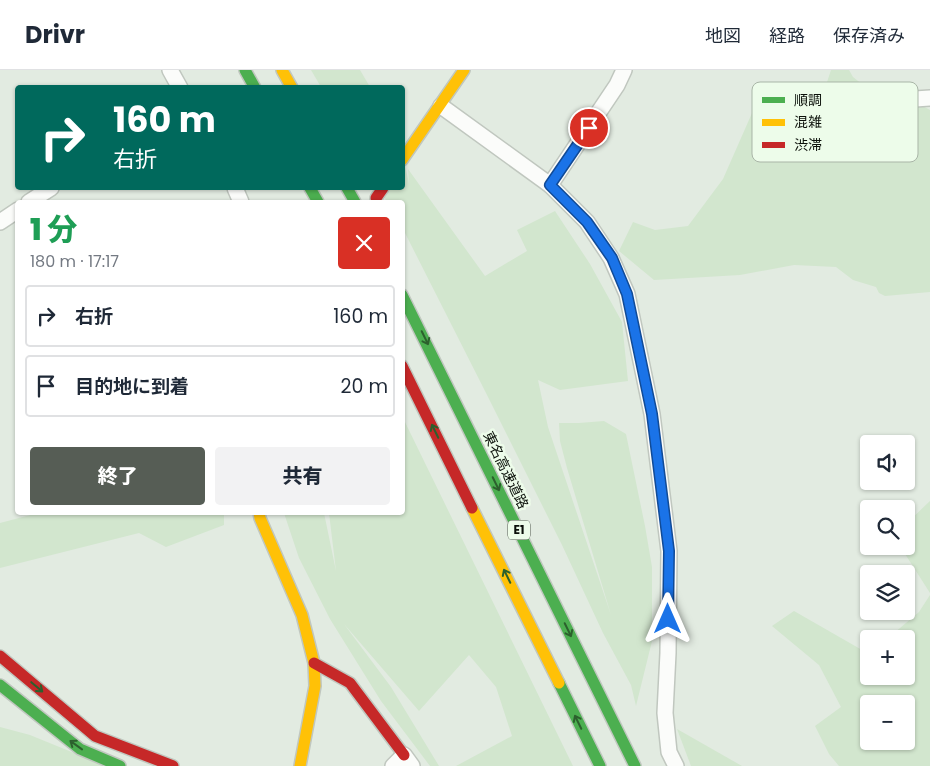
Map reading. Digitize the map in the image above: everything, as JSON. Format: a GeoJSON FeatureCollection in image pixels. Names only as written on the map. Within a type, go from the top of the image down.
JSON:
{"type":"FeatureCollection","features":[{"type":"Feature","properties":{"kind":"main road"},"geometry":{"type":"LineString","coordinates":[[245,70],[253,85]]}},
{"type":"Feature","properties":{"kind":"main road"},"geometry":{"type":"LineString","coordinates":[[282,70],[290,85]]}},
{"type":"Feature","properties":{"kind":"main road"},"geometry":{"type":"LineString","coordinates":[[405,156],[464,70]]}},
{"type":"Feature","properties":{"kind":"main road"},"geometry":{"type":"LineString","coordinates":[[376,198],[382,190]]}},
{"type":"Feature","properties":{"kind":"main road","name":"東名高速道路"},"geometry":{"type":"LineString","coordinates":[[405,301],[635,766]]}},
{"type":"Feature","properties":{"kind":"main road","name":"E1"},"geometry":{"type":"LineString","coordinates":[[405,372],[600,766]]}},
{"type":"Feature","properties":{"kind":"main road"},"geometry":{"type":"LineString","coordinates":[[260,515],[302,614],[314,663],[315,686],[300,766]]}},
{"type":"Feature","properties":{"kind":"main road"},"geometry":{"type":"LineString","coordinates":[[0,656],[95,736],[173,766]]}},
{"type":"Feature","properties":{"kind":"main road"},"geometry":{"type":"LineString","coordinates":[[314,663],[350,683],[408,761]]}},
{"type":"Feature","properties":{"kind":"main road"},"geometry":{"type":"LineString","coordinates":[[0,685],[80,749],[120,766]]}},
{"type":"Feature","properties":{"kind":"street"},"geometry":{"type":"LineString","coordinates":[[170,70],[178,85]]}},
{"type":"Feature","properties":{"kind":"street"},"geometry":{"type":"LineString","coordinates":[[550,185],[618,85],[624,70]]}},
{"type":"Feature","properties":{"kind":"street"},"geometry":{"type":"LineString","coordinates":[[441,106],[550,185],[587,222],[612,258],[627,294],[652,414],[669,551],[668,653],[665,713],[669,752],[676,766]]}},
{"type":"Feature","properties":{"kind":"street"},"geometry":{"type":"LineString","coordinates":[[32,200],[48,190]]}},
{"type":"Feature","properties":{"kind":"street"},"geometry":{"type":"LineString","coordinates":[[0,222],[15,212]]}},
{"type":"Feature","properties":{"kind":"street"},"geometry":{"type":"LineString","coordinates":[[393,766],[408,761]]}},
{"type":"Feature","properties":{"kind":"green space"},"geometry":{"type":"Polygon","coordinates":[[[311,70],[360,70],[369,85],[320,85],[311,70]]]}},
{"type":"Feature","properties":{"kind":"green space"},"geometry":{"type":"Polygon","coordinates":[[[831,70],[849,70],[853,77],[859,82],[827,82],[831,70]]]}},
{"type":"Feature","properties":{"kind":"green space"},"geometry":{"type":"Polygon","coordinates":[[[918,103],[930,110],[930,292],[885,296],[879,293],[876,287],[853,280],[836,267],[794,265],[740,275],[654,280],[619,251],[633,222],[655,230],[688,226],[723,179],[752,113],[752,162],[918,162],[918,103]]]}},
{"type":"Feature","properties":{"kind":"green space"},"geometry":{"type":"Polygon","coordinates":[[[405,166],[409,183],[408,169],[485,276],[527,251],[517,230],[555,211],[590,264],[622,322],[628,381],[560,390],[538,380],[548,427],[611,615],[567,468],[560,441],[559,423],[604,421],[626,434],[652,567],[652,641],[636,706],[631,685],[603,633],[562,545],[405,233],[405,200],[386,200],[380,190],[405,190],[405,166]]]}},
{"type":"Feature","properties":{"kind":"green space"},"geometry":{"type":"Polygon","coordinates":[[[405,422],[573,766],[456,766],[512,736],[496,687],[469,655],[419,711],[344,624],[391,687],[439,766],[430,766],[381,701],[330,619],[299,558],[285,515],[324,515],[336,571],[329,515],[405,515],[405,422]]]}},
{"type":"Feature","properties":{"kind":"green space"},"geometry":{"type":"Polygon","coordinates":[[[930,501],[930,593],[915,570],[915,565],[912,565],[906,555],[915,555],[915,515],[930,501]]]}},
{"type":"Feature","properties":{"kind":"green space"},"geometry":{"type":"Polygon","coordinates":[[[30,515],[224,515],[224,525],[166,547],[139,533],[0,568],[0,523],[30,515]]]}},
{"type":"Feature","properties":{"kind":"green space"},"geometry":{"type":"Polygon","coordinates":[[[930,595],[930,766],[839,766],[829,754],[815,726],[841,707],[819,665],[772,626],[794,611],[860,649],[860,685],[915,685],[915,630],[898,630],[910,620],[915,620],[915,615],[930,595]]]}},
{"type":"Feature","properties":{"kind":"green space"},"geometry":{"type":"Polygon","coordinates":[[[0,727],[30,735],[106,766],[0,766],[0,727]]]}},
{"type":"Feature","properties":{"kind":"green space"},"geometry":{"type":"Polygon","coordinates":[[[677,729],[742,766],[691,766],[677,729]]]}},
{"type":"Feature","properties":{"kind":"traffic: fast"},"geometry":{"type":"LineString","coordinates":[[245,70],[253,85]]}},
{"type":"Feature","properties":{"kind":"traffic: fast"},"geometry":{"type":"LineString","coordinates":[[311,190],[317,200]]}},
{"type":"Feature","properties":{"kind":"traffic: fast"},"geometry":{"type":"LineString","coordinates":[[348,190],[354,200]]}},
{"type":"Feature","properties":{"kind":"traffic: fast"},"geometry":{"type":"LineString","coordinates":[[405,301],[635,766]]}},
{"type":"Feature","properties":{"kind":"traffic: fast"},"geometry":{"type":"LineString","coordinates":[[559,683],[600,766]]}},
{"type":"Feature","properties":{"kind":"traffic: fast"},"geometry":{"type":"LineString","coordinates":[[0,685],[80,749],[120,766]]}},
{"type":"Feature","properties":{"kind":"traffic: slow"},"geometry":{"type":"LineString","coordinates":[[282,70],[290,85]]}},
{"type":"Feature","properties":{"kind":"traffic: slow"},"geometry":{"type":"LineString","coordinates":[[405,156],[464,70]]}},
{"type":"Feature","properties":{"kind":"traffic: slow"},"geometry":{"type":"LineString","coordinates":[[472,508],[559,683]]}},
{"type":"Feature","properties":{"kind":"traffic: slow"},"geometry":{"type":"LineString","coordinates":[[260,515],[302,615],[314,663],[315,686],[300,766]]}},
{"type":"Feature","properties":{"kind":"traffic: jam"},"geometry":{"type":"LineString","coordinates":[[376,198],[382,190]]}},
{"type":"Feature","properties":{"kind":"traffic: jam"},"geometry":{"type":"LineString","coordinates":[[405,372],[472,508]]}},
{"type":"Feature","properties":{"kind":"traffic: jam"},"geometry":{"type":"LineString","coordinates":[[0,656],[95,736],[173,766]]}},
{"type":"Feature","properties":{"kind":"traffic: jam"},"geometry":{"type":"LineString","coordinates":[[314,663],[350,683],[404,755]]}},
{"type":"Feature","properties":{"kind":"route"},"geometry":{"type":"LineString","coordinates":[[589,128],[550,185],[587,222],[612,258],[627,294],[652,414],[669,551],[668,619]]}}]}
